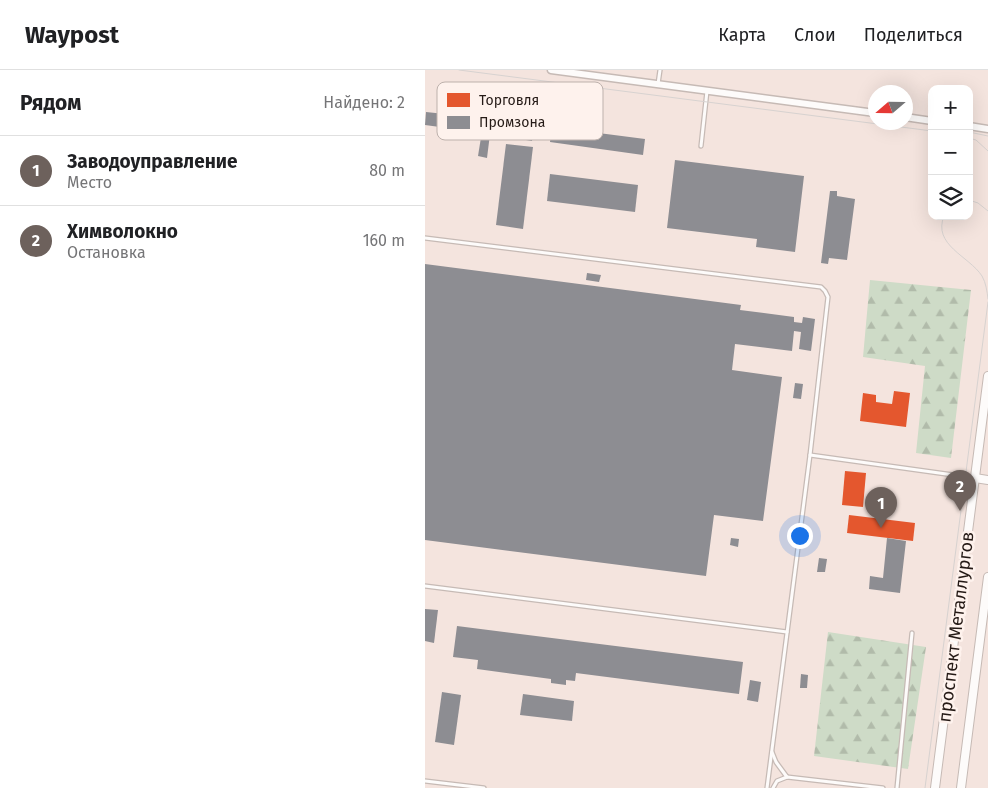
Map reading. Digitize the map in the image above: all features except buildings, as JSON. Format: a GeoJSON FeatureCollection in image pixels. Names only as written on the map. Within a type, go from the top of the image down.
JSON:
{"type":"FeatureCollection","features":[{"type":"Feature","properties":{"kind":"street"},"geometry":{"type":"LineString","coordinates":[[551,70],[868,112]]}},
{"type":"Feature","properties":{"kind":"street"},"geometry":{"type":"LineString","coordinates":[[913,118],[928,120]]}},
{"type":"Feature","properties":{"kind":"street"},"geometry":{"type":"LineString","coordinates":[[973,127],[988,129]]}},
{"type":"Feature","properties":{"kind":"street","name":"проспект Металлургов"},"geometry":{"type":"LineString","coordinates":[[935,788],[988,376]]}},
{"type":"Feature","properties":{"kind":"street"},"geometry":{"type":"LineString","coordinates":[[975,478],[988,480]]}},
{"type":"Feature","properties":{"kind":"street","name":"проспект Металлургов"},"geometry":{"type":"LineString","coordinates":[[961,788],[988,577]]}},
{"type":"Feature","properties":{"kind":"lane"},"geometry":{"type":"LineString","coordinates":[[658,84],[660,70]]}},
{"type":"Feature","properties":{"kind":"lane"},"geometry":{"type":"LineString","coordinates":[[701,146],[707,90]]}},
{"type":"Feature","properties":{"kind":"lane"},"geometry":{"type":"LineString","coordinates":[[425,238],[821,287],[825,291],[828,297],[810,455],[767,788]]}},
{"type":"Feature","properties":{"kind":"lane"},"geometry":{"type":"LineString","coordinates":[[810,455],[975,478]]}},
{"type":"Feature","properties":{"kind":"lane"},"geometry":{"type":"LineString","coordinates":[[425,586],[787,632]]}},
{"type":"Feature","properties":{"kind":"lane"},"geometry":{"type":"LineString","coordinates":[[897,788],[912,633]]}},
{"type":"Feature","properties":{"kind":"lane"},"geometry":{"type":"LineString","coordinates":[[771,751],[775,762],[787,776]]}},
{"type":"Feature","properties":{"kind":"lane"},"geometry":{"type":"LineString","coordinates":[[773,788],[777,781],[787,776],[883,788]]}},
{"type":"Feature","properties":{"kind":"lane"},"geometry":{"type":"LineString","coordinates":[[425,781],[484,788]]}},
{"type":"Feature","properties":{"kind":"green space"},"geometry":{"type":"Polygon","coordinates":[[[870,280],[971,290],[951,458],[916,453],[925,366],[863,357],[870,280]]]}},
{"type":"Feature","properties":{"kind":"green space"},"geometry":{"type":"Polygon","coordinates":[[[828,632],[926,647],[908,769],[814,756],[828,632]]]}},
{"type":"Feature","properties":{"kind":"tram line"},"geometry":{"type":"LineString","coordinates":[[459,70],[552,82]]}},
{"type":"Feature","properties":{"kind":"tram line"},"geometry":{"type":"LineString","coordinates":[[603,89],[928,130]]}},
{"type":"Feature","properties":{"kind":"tram line"},"geometry":{"type":"LineString","coordinates":[[973,133],[988,136]]}},
{"type":"Feature","properties":{"kind":"tram line"},"geometry":{"type":"LineString","coordinates":[[973,139],[988,151]]}},
{"type":"Feature","properties":{"kind":"tram line"},"geometry":{"type":"LineString","coordinates":[[973,201],[988,211]]}},
{"type":"Feature","properties":{"kind":"tram line"},"geometry":{"type":"LineString","coordinates":[[943,220],[943,235],[947,242],[982,276],[988,299]]}},
{"type":"Feature","properties":{"kind":"tram line"},"geometry":{"type":"LineString","coordinates":[[925,788],[988,302]]}},
{"type":"Feature","properties":{"kind":"place","name":"Химволокно"},"geometry":{"type":"Point","coordinates":[960,511]}},
{"type":"Feature","properties":{"kind":"place","name":"Заводоуправление"},"geometry":{"type":"Point","coordinates":[881,528]}}]}
